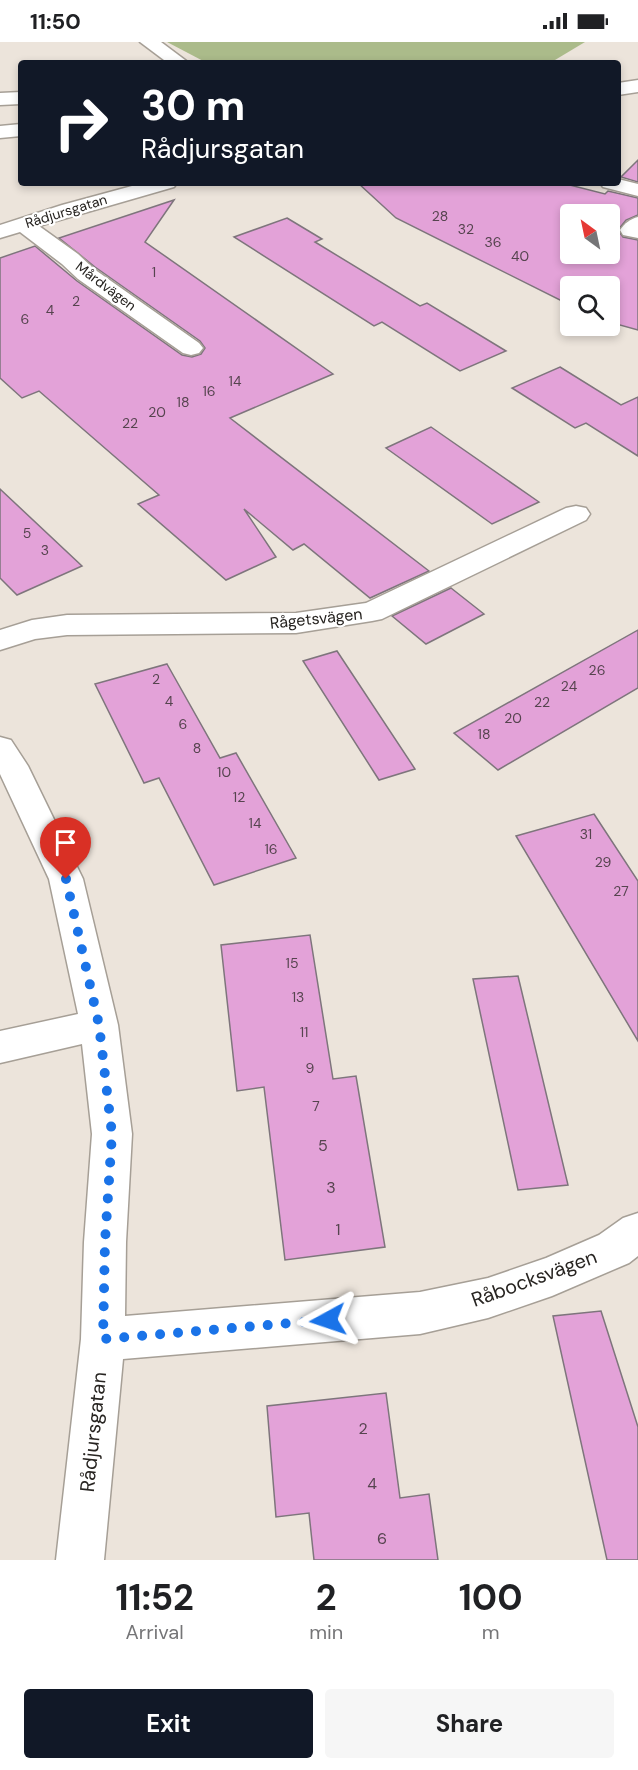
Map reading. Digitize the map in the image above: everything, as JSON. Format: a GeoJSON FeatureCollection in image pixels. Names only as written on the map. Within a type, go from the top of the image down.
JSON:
{"type":"FeatureCollection","features":[{"type":"Feature","properties":{"kind":"street"},"geometry":{"type":"LineString","coordinates":[[149,42],[176,60]]}},
{"type":"Feature","properties":{"kind":"street"},"geometry":{"type":"LineString","coordinates":[[621,89],[638,86]]}},
{"type":"Feature","properties":{"kind":"street"},"geometry":{"type":"LineString","coordinates":[[0,99],[18,98]]}},
{"type":"Feature","properties":{"kind":"street"},"geometry":{"type":"LineString","coordinates":[[0,132],[18,130]]}},
{"type":"Feature","properties":{"kind":"street","name":"Rådjursgatan"},"geometry":{"type":"LineString","coordinates":[[0,232],[124,188],[141,186]]}},
{"type":"Feature","properties":{"kind":"street"},"geometry":{"type":"LineString","coordinates":[[621,186],[638,190]]}},
{"type":"Feature","properties":{"kind":"street"},"geometry":{"type":"LineString","coordinates":[[638,223],[631,230],[638,232]]}},
{"type":"Feature","properties":{"kind":"street","name":"Mårdvägen"},"geometry":{"type":"LineString","coordinates":[[22,224],[191,348]]}},
{"type":"Feature","properties":{"kind":"street","name":"Rågetsvägen"},"geometry":{"type":"LineString","coordinates":[[0,640],[32,630],[67,625],[296,623],[372,612],[576,514]]}},
{"type":"Feature","properties":{"kind":"street","name":"Rådjursgatan"},"geometry":{"type":"LineString","coordinates":[[0,748],[17,774],[66,879],[99,1025],[112,1134],[105,1242],[103,1339],[80,1560]]}},
{"type":"Feature","properties":{"kind":"street"},"geometry":{"type":"LineString","coordinates":[[0,1047],[99,1025]]}},
{"type":"Feature","properties":{"kind":"street","name":"Råbocksvägen"},"geometry":{"type":"LineString","coordinates":[[103,1339],[431,1310],[488,1298],[552,1276],[614,1249],[638,1232]]}},
{"type":"Feature","properties":{"kind":"green space"},"geometry":{"type":"Polygon","coordinates":[[[167,42],[585,42],[555,60],[201,60],[167,42]]]}},
{"type":"Feature","properties":{"kind":"building"},"geometry":{"type":"Polygon","coordinates":[[[638,160],[638,182],[621,177],[638,160]]]}},
{"type":"Feature","properties":{"kind":"building"},"geometry":{"type":"Polygon","coordinates":[[[361,186],[574,186],[605,194],[608,191],[638,198],[638,215],[626,220],[620,228],[620,204],[560,204],[560,264],[620,264],[620,233],[623,237],[638,240],[638,330],[620,325],[620,276],[560,276],[560,300],[396,218],[361,186]]]}},
{"type":"Feature","properties":{"kind":"building"},"geometry":{"type":"Polygon","coordinates":[[[174,200],[145,242],[333,374],[230,418],[429,571],[370,598],[304,544],[293,550],[244,509],[276,557],[226,580],[138,504],[159,495],[39,391],[22,398],[0,378],[0,258],[35,246],[77,281],[182,355],[192,357],[201,354],[205,348],[200,341],[95,267],[59,238],[174,200]]]}},
{"type":"Feature","properties":{"kind":"building"},"geometry":{"type":"Polygon","coordinates":[[[287,218],[322,239],[315,242],[420,306],[427,303],[506,351],[460,371],[382,322],[374,326],[234,237],[287,218]]]}},
{"type":"Feature","properties":{"kind":"building"},"geometry":{"type":"Polygon","coordinates":[[[560,367],[621,405],[638,397],[638,456],[586,423],[575,428],[512,388],[560,367]]]}},
{"type":"Feature","properties":{"kind":"building"},"geometry":{"type":"Polygon","coordinates":[[[431,427],[539,502],[492,524],[386,448],[431,427]]]}},
{"type":"Feature","properties":{"kind":"building"},"geometry":{"type":"Polygon","coordinates":[[[0,489],[82,566],[17,595],[0,578],[0,489]]]}},
{"type":"Feature","properties":{"kind":"building"},"geometry":{"type":"Polygon","coordinates":[[[451,588],[484,614],[426,644],[392,616],[451,588]]]}},
{"type":"Feature","properties":{"kind":"building"},"geometry":{"type":"Polygon","coordinates":[[[638,630],[638,688],[498,770],[454,733],[638,630]]]}},
{"type":"Feature","properties":{"kind":"building"},"geometry":{"type":"Polygon","coordinates":[[[337,651],[415,769],[379,780],[303,661],[337,651]]]}},
{"type":"Feature","properties":{"kind":"building"},"geometry":{"type":"Polygon","coordinates":[[[167,664],[220,758],[236,753],[296,858],[214,885],[159,778],[144,783],[95,684],[167,664]]]}},
{"type":"Feature","properties":{"kind":"building"},"geometry":{"type":"Polygon","coordinates":[[[594,814],[638,881],[638,1041],[516,836],[594,814]]]}},
{"type":"Feature","properties":{"kind":"building"},"geometry":{"type":"Polygon","coordinates":[[[310,935],[333,1079],[356,1076],[385,1247],[285,1260],[264,1087],[237,1091],[221,945],[310,935]]]}},
{"type":"Feature","properties":{"kind":"building"},"geometry":{"type":"Polygon","coordinates":[[[518,976],[568,1185],[518,1190],[473,979],[518,976]]]}},
{"type":"Feature","properties":{"kind":"building"},"geometry":{"type":"Polygon","coordinates":[[[601,1311],[638,1427],[638,1560],[607,1560],[553,1316],[601,1311]]]}},
{"type":"Feature","properties":{"kind":"building"},"geometry":{"type":"Polygon","coordinates":[[[386,1393],[400,1498],[429,1494],[438,1560],[314,1560],[309,1513],[276,1517],[267,1406],[386,1393]]]}},
{"type":"Feature","properties":{"kind":"route"},"geometry":{"type":"LineString","coordinates":[[66,879],[99,1025],[112,1134],[105,1242],[103,1339],[328,1320]]}}]}
